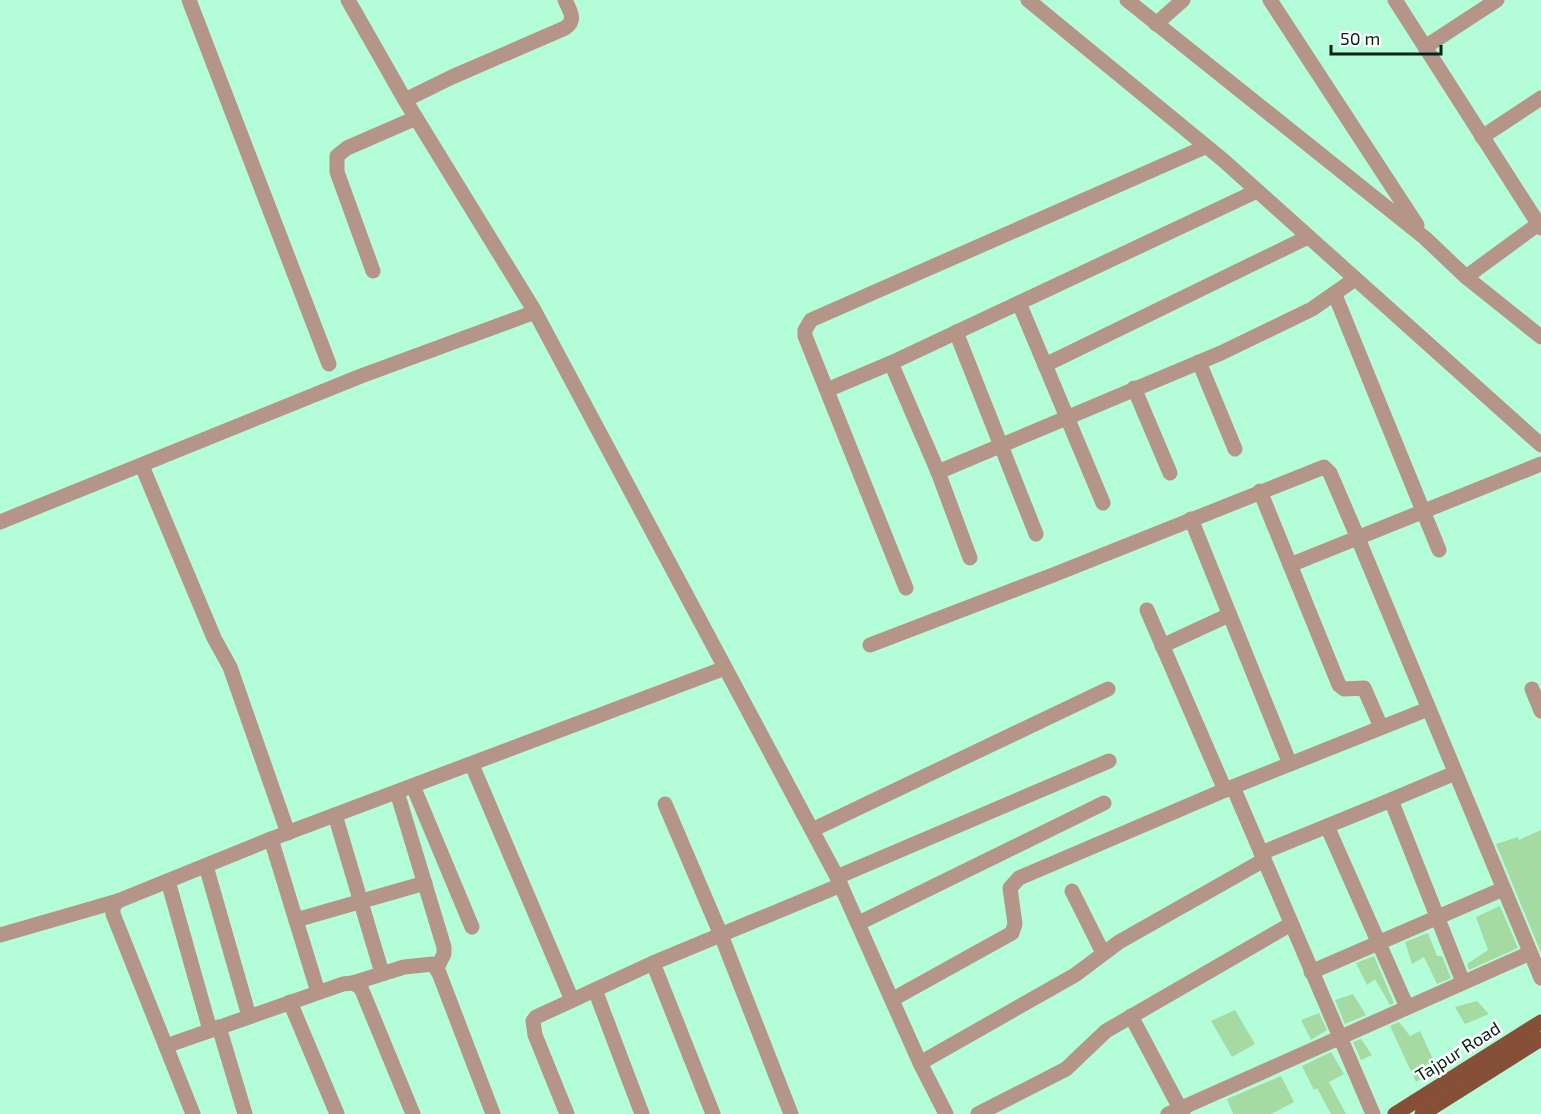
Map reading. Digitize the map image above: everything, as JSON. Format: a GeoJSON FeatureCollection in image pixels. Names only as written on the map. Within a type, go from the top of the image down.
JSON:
{"type":"FeatureCollection","features":[{"type":"Feature","properties":{"kind":"main road","name":"Tajpur Road"},"geometry":{"type":"LineString","coordinates":[[1395,1114],[1538,1033]]}},
{"type":"Feature","properties":{"kind":"main road","name":"Tajpur Road"},"geometry":{"type":"LineString","coordinates":[[1422,1114],[1538,1033]]}},
{"type":"Feature","properties":{"kind":"street"},"geometry":{"type":"LineString","coordinates":[[189,0],[329,364]]}},
{"type":"Feature","properties":{"kind":"street"},"geometry":{"type":"LineString","coordinates":[[348,0],[405,100],[535,312],[839,881],[920,1063],[946,1114]]}},
{"type":"Feature","properties":{"kind":"street"},"geometry":{"type":"LineString","coordinates":[[405,100],[452,76],[565,28],[571,23],[572,17],[565,0]]}},
{"type":"Feature","properties":{"kind":"street"},"geometry":{"type":"LineString","coordinates":[[1028,0],[1257,191],[1541,445]]}},
{"type":"Feature","properties":{"kind":"street"},"geometry":{"type":"LineString","coordinates":[[1127,0],[1425,238],[1466,277],[1541,337]]}},
{"type":"Feature","properties":{"kind":"street"},"geometry":{"type":"LineString","coordinates":[[1156,24],[1183,0]]}},
{"type":"Feature","properties":{"kind":"street"},"geometry":{"type":"LineString","coordinates":[[1270,0],[1425,238]]}},
{"type":"Feature","properties":{"kind":"street"},"geometry":{"type":"LineString","coordinates":[[1395,0],[1540,224],[1466,277]]}},
{"type":"Feature","properties":{"kind":"street"},"geometry":{"type":"LineString","coordinates":[[1425,47],[1497,0]]}},
{"type":"Feature","properties":{"kind":"street"},"geometry":{"type":"LineString","coordinates":[[1482,137],[1541,98]]}},
{"type":"Feature","properties":{"kind":"street"},"geometry":{"type":"LineString","coordinates":[[373,271],[337,172],[338,156],[347,148],[416,118]]}},
{"type":"Feature","properties":{"kind":"street"},"geometry":{"type":"LineString","coordinates":[[906,588],[805,336],[805,330],[811,320],[1205,147]]}},
{"type":"Feature","properties":{"kind":"street"},"geometry":{"type":"LineString","coordinates":[[827,390],[891,363],[1257,191]]}},
{"type":"Feature","properties":{"kind":"street"},"geometry":{"type":"LineString","coordinates":[[1045,365],[1308,237]]}},
{"type":"Feature","properties":{"kind":"street"},"geometry":{"type":"LineString","coordinates":[[938,472],[1199,362],[1284,323],[1335,295],[1355,279]]}},
{"type":"Feature","properties":{"kind":"street"},"geometry":{"type":"LineString","coordinates":[[1335,295],[1439,550]]}},
{"type":"Feature","properties":{"kind":"street"},"geometry":{"type":"LineString","coordinates":[[1019,303],[1103,503]]}},
{"type":"Feature","properties":{"kind":"street"},"geometry":{"type":"LineString","coordinates":[[0,522],[361,376],[535,312]]}},
{"type":"Feature","properties":{"kind":"street"},"geometry":{"type":"LineString","coordinates":[[956,332],[1036,534]]}},
{"type":"Feature","properties":{"kind":"street"},"geometry":{"type":"LineString","coordinates":[[1199,362],[1235,449]]}},
{"type":"Feature","properties":{"kind":"street"},"geometry":{"type":"LineString","coordinates":[[891,363],[938,472],[970,558]]}},
{"type":"Feature","properties":{"kind":"street"},"geometry":{"type":"LineString","coordinates":[[1134,388],[1170,474]]}},
{"type":"Feature","properties":{"kind":"street"},"geometry":{"type":"LineString","coordinates":[[1290,565],[1422,509],[1541,464]]}},
{"type":"Feature","properties":{"kind":"street"},"geometry":{"type":"LineString","coordinates":[[142,466],[214,638],[230,667],[288,833]]}},
{"type":"Feature","properties":{"kind":"street"},"geometry":{"type":"LineString","coordinates":[[870,645],[1324,467],[1330,473],[1358,536],[1541,978]]}},
{"type":"Feature","properties":{"kind":"street"},"geometry":{"type":"LineString","coordinates":[[1260,491],[1338,685],[1344,689],[1364,688],[1381,728]]}},
{"type":"Feature","properties":{"kind":"street"},"geometry":{"type":"LineString","coordinates":[[1191,519],[1290,764]]}},
{"type":"Feature","properties":{"kind":"street"},"geometry":{"type":"LineString","coordinates":[[1147,610],[1262,856],[1373,1114]]}},
{"type":"Feature","properties":{"kind":"street"},"geometry":{"type":"LineString","coordinates":[[1162,646],[1229,615]]}},
{"type":"Feature","properties":{"kind":"street"},"geometry":{"type":"LineString","coordinates":[[0,935],[116,904],[168,880],[271,839],[725,668]]}},
{"type":"Feature","properties":{"kind":"street"},"geometry":{"type":"LineString","coordinates":[[812,830],[1108,689]]}},
{"type":"Feature","properties":{"kind":"street"},"geometry":{"type":"LineString","coordinates":[[1533,689],[1541,711]]}},
{"type":"Feature","properties":{"kind":"street"},"geometry":{"type":"LineString","coordinates":[[893,999],[1012,933],[1015,924],[1010,888],[1019,878],[1229,789],[1428,709]]}},
{"type":"Feature","properties":{"kind":"street"},"geometry":{"type":"LineString","coordinates":[[567,1114],[535,1035],[533,1021],[541,1013],[1109,761]]}},
{"type":"Feature","properties":{"kind":"street"},"geometry":{"type":"LineString","coordinates":[[472,765],[572,1000]]}},
{"type":"Feature","properties":{"kind":"street"},"geometry":{"type":"LineString","coordinates":[[920,1063],[1075,975],[1102,953],[1262,856],[1327,826],[1455,773]]}},
{"type":"Feature","properties":{"kind":"street"},"geometry":{"type":"LineString","coordinates":[[412,786],[472,927]]}},
{"type":"Feature","properties":{"kind":"street"},"geometry":{"type":"LineString","coordinates":[[397,792],[444,946],[444,954],[437,968]]}},
{"type":"Feature","properties":{"kind":"street"},"geometry":{"type":"LineString","coordinates":[[1391,800],[1463,982]]}},
{"type":"Feature","properties":{"kind":"street"},"geometry":{"type":"LineString","coordinates":[[859,923],[1104,803]]}},
{"type":"Feature","properties":{"kind":"street"},"geometry":{"type":"LineString","coordinates":[[665,804],[721,935],[790,1114]]}},
{"type":"Feature","properties":{"kind":"street"},"geometry":{"type":"LineString","coordinates":[[335,815],[382,974]]}},
{"type":"Feature","properties":{"kind":"street"},"geometry":{"type":"LineString","coordinates":[[1327,826],[1407,1007]]}},
{"type":"Feature","properties":{"kind":"street"},"geometry":{"type":"LineString","coordinates":[[271,839],[318,992]]}},
{"type":"Feature","properties":{"kind":"street"},"geometry":{"type":"LineString","coordinates":[[206,866],[249,1016]]}},
{"type":"Feature","properties":{"kind":"street"},"geometry":{"type":"LineString","coordinates":[[168,880],[214,1028],[245,1114]]}},
{"type":"Feature","properties":{"kind":"street"},"geometry":{"type":"LineString","coordinates":[[296,920],[425,884]]}},
{"type":"Feature","properties":{"kind":"street"},"geometry":{"type":"LineString","coordinates":[[1311,972],[1503,889]]}},
{"type":"Feature","properties":{"kind":"street"},"geometry":{"type":"LineString","coordinates":[[1072,891],[1102,953]]}},
{"type":"Feature","properties":{"kind":"street"},"geometry":{"type":"LineString","coordinates":[[116,904],[113,914],[193,1114]]}},
{"type":"Feature","properties":{"kind":"street"},"geometry":{"type":"LineString","coordinates":[[978,1114],[1066,1069],[1106,1031],[1291,924]]}},
{"type":"Feature","properties":{"kind":"street"},"geometry":{"type":"LineString","coordinates":[[1131,1016],[1177,1112],[1338,1037],[1530,953]]}},
{"type":"Feature","properties":{"kind":"street"},"geometry":{"type":"LineString","coordinates":[[166,1046],[318,992],[428,963],[437,968],[493,1114]]}},
{"type":"Feature","properties":{"kind":"street"},"geometry":{"type":"LineString","coordinates":[[652,963],[713,1114]]}},
{"type":"Feature","properties":{"kind":"street"},"geometry":{"type":"LineString","coordinates":[[353,983],[361,988],[414,1114]]}},
{"type":"Feature","properties":{"kind":"street"},"geometry":{"type":"LineString","coordinates":[[595,990],[642,1114]]}},
{"type":"Feature","properties":{"kind":"street"},"geometry":{"type":"LineString","coordinates":[[290,1002],[337,1114]]}},
{"type":"Feature","properties":{"kind":"building"},"geometry":{"type":"Polygon","coordinates":[[[1541,830],[1541,953],[1496,844],[1518,837],[1519,840],[1541,830]]]}},
{"type":"Feature","properties":{"kind":"building"},"geometry":{"type":"Polygon","coordinates":[[[1500,906],[1518,948],[1469,970],[1467,964],[1488,950],[1476,917],[1500,906]]]}},
{"type":"Feature","properties":{"kind":"building"},"geometry":{"type":"Polygon","coordinates":[[[1428,933],[1437,956],[1442,956],[1451,978],[1437,984],[1424,957],[1412,964],[1405,942],[1428,933]]]}},
{"type":"Feature","properties":{"kind":"building"},"geometry":{"type":"Polygon","coordinates":[[[1374,956],[1394,1003],[1390,1005],[1375,979],[1367,985],[1356,963],[1374,956]]]}},
{"type":"Feature","properties":{"kind":"building"},"geometry":{"type":"Polygon","coordinates":[[[1353,994],[1366,1015],[1345,1024],[1335,1000],[1353,994]]]}},
{"type":"Feature","properties":{"kind":"building"},"geometry":{"type":"Polygon","coordinates":[[[1477,1001],[1489,1014],[1465,1024],[1455,1007],[1477,1001]]]}},
{"type":"Feature","properties":{"kind":"building"},"geometry":{"type":"Polygon","coordinates":[[[1235,1010],[1255,1044],[1232,1057],[1211,1021],[1235,1010]]]}},
{"type":"Feature","properties":{"kind":"building"},"geometry":{"type":"Polygon","coordinates":[[[1319,1013],[1327,1030],[1311,1040],[1301,1020],[1319,1013]]]}},
{"type":"Feature","properties":{"kind":"building"},"geometry":{"type":"Polygon","coordinates":[[[1399,1022],[1410,1036],[1420,1031],[1437,1068],[1416,1082],[1390,1026],[1399,1022]]]}},
{"type":"Feature","properties":{"kind":"building"},"geometry":{"type":"Polygon","coordinates":[[[1361,1039],[1372,1055],[1361,1060],[1353,1042],[1361,1039]]]}},
{"type":"Feature","properties":{"kind":"building"},"geometry":{"type":"Polygon","coordinates":[[[1331,1052],[1344,1074],[1329,1082],[1346,1114],[1331,1114],[1317,1088],[1314,1090],[1302,1066],[1331,1052]]]}},
{"type":"Feature","properties":{"kind":"building"},"geometry":{"type":"Polygon","coordinates":[[[1281,1076],[1294,1102],[1271,1114],[1233,1114],[1227,1099],[1281,1076]]]}}]}
